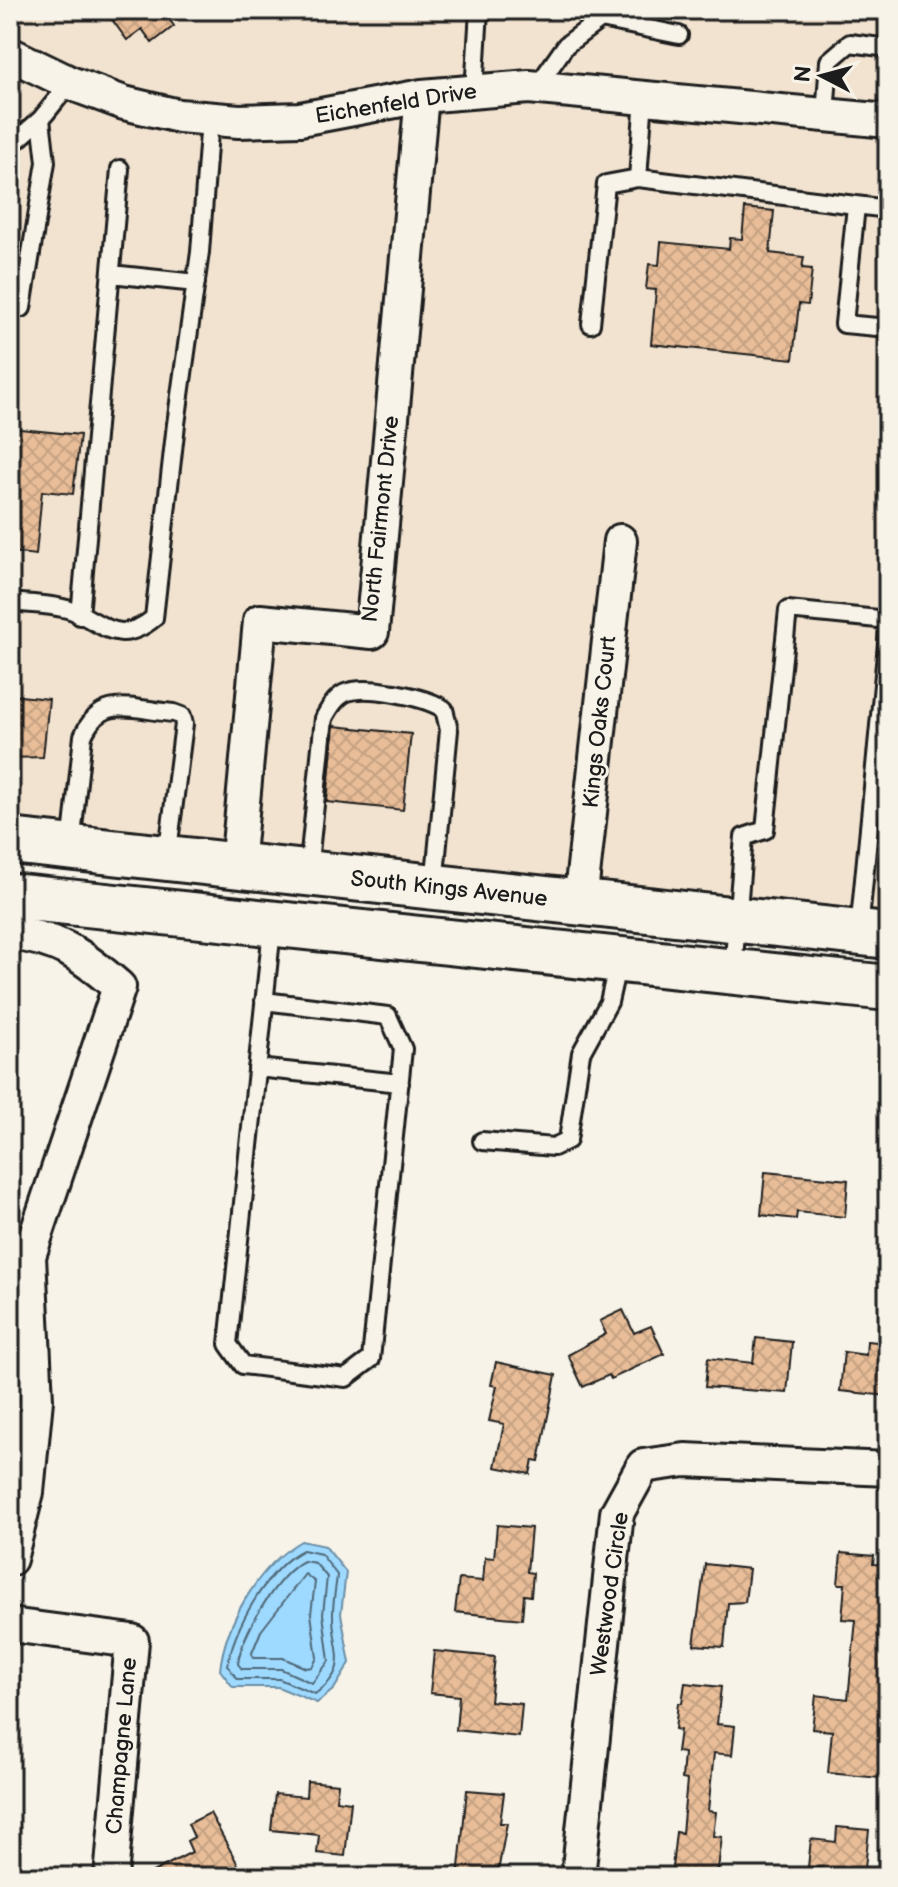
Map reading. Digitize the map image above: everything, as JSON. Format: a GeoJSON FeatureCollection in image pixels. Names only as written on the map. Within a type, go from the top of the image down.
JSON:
{"type":"FeatureCollection","features":[{"type":"Feature","properties":{"kind":"main road","name":"South Kings Avenue"},"geometry":{"type":"LineString","coordinates":[[10,841],[874,934]]}},
{"type":"Feature","properties":{"kind":"main road"},"geometry":{"type":"LineString","coordinates":[[10,875],[114,885],[143,880],[167,860]]}},
{"type":"Feature","properties":{"kind":"main road"},"geometry":{"type":"LineString","coordinates":[[10,896],[888,988]]}},
{"type":"Feature","properties":{"kind":"street","name":"Eichenfeld Drive"},"geometry":{"type":"LineString","coordinates":[[10,54],[70,83],[124,103],[210,119],[300,119],[422,96],[536,88],[888,121]]}},
{"type":"Feature","properties":{"kind":"street","name":"North Fairmont Drive"},"geometry":{"type":"LineString","coordinates":[[237,866],[260,621],[372,632],[422,96]]}},
{"type":"Feature","properties":{"kind":"street","name":"Kings Oaks Court"},"geometry":{"type":"LineString","coordinates":[[580,903],[620,541]]}},
{"type":"Feature","properties":{"kind":"street"},"geometry":{"type":"LineString","coordinates":[[10,933],[32,935],[79,952],[119,987],[19,1255],[36,1400],[27,1492],[10,1559]]}},
{"type":"Feature","properties":{"kind":"street","name":"Westwood Circle"},"geometry":{"type":"LineString","coordinates":[[578,1877],[617,1513],[643,1466],[685,1460],[888,1469]]}},
{"type":"Feature","properties":{"kind":"street","name":"Champagne Lane"},"geometry":{"type":"LineString","coordinates":[[10,1625],[132,1641],[111,1877]]}},
{"type":"Feature","properties":{"kind":"lane"},"geometry":{"type":"LineString","coordinates":[[474,92],[479,10]]}},
{"type":"Feature","properties":{"kind":"lane"},"geometry":{"type":"LineString","coordinates":[[536,88],[566,45],[601,19],[679,35]]}},
{"type":"Feature","properties":{"kind":"lane"},"geometry":{"type":"LineString","coordinates":[[825,115],[829,61],[850,43],[888,48]]}},
{"type":"Feature","properties":{"kind":"lane"},"geometry":{"type":"LineString","coordinates":[[10,140],[16,141],[41,119],[70,83]]}},
{"type":"Feature","properties":{"kind":"lane"},"geometry":{"type":"LineString","coordinates":[[638,178],[644,98]]}},
{"type":"Feature","properties":{"kind":"lane"},"geometry":{"type":"LineString","coordinates":[[22,308],[46,162],[41,119]]}},
{"type":"Feature","properties":{"kind":"lane"},"geometry":{"type":"LineString","coordinates":[[10,602],[69,609],[97,626],[119,631],[141,629],[154,618],[196,283],[210,119]]}},
{"type":"Feature","properties":{"kind":"lane"},"geometry":{"type":"LineString","coordinates":[[80,616],[120,169]]}},
{"type":"Feature","properties":{"kind":"lane"},"geometry":{"type":"LineString","coordinates":[[591,324],[606,184],[638,178],[888,209]]}},
{"type":"Feature","properties":{"kind":"lane"},"geometry":{"type":"LineString","coordinates":[[856,206],[844,324],[888,328]]}},
{"type":"Feature","properties":{"kind":"lane"},"geometry":{"type":"LineString","coordinates":[[111,274],[196,283]]}},
{"type":"Feature","properties":{"kind":"lane"},"geometry":{"type":"LineString","coordinates":[[732,972],[744,837],[765,830],[788,610],[888,620]]}},
{"type":"Feature","properties":{"kind":"lane"},"geometry":{"type":"LineString","coordinates":[[874,934],[888,633]]}},
{"type":"Feature","properties":{"kind":"lane"},"geometry":{"type":"LineString","coordinates":[[308,874],[324,718],[333,703],[347,692],[388,693],[425,697],[444,709],[447,719],[449,730],[434,887]]}},
{"type":"Feature","properties":{"kind":"lane"},"geometry":{"type":"LineString","coordinates":[[71,848],[83,736],[89,723],[96,714],[110,707],[174,713],[182,716],[184,724],[167,860]]}},
{"type":"Feature","properties":{"kind":"lane"},"geometry":{"type":"LineString","coordinates":[[264,1001],[388,1016],[403,1049],[371,1359],[346,1378],[243,1365],[228,1344],[264,1001],[273,924]]}},
{"type":"Feature","properties":{"kind":"lane"},"geometry":{"type":"LineString","coordinates":[[482,1141],[554,1147],[568,1140],[581,1053],[609,1002],[618,960]]}},
{"type":"Feature","properties":{"kind":"lane"},"geometry":{"type":"LineString","coordinates":[[257,1068],[400,1083]]}},
{"type":"Feature","properties":{"kind":"shaded area"},"geometry":{"type":"Polygon","coordinates":[[[10,10],[888,10],[888,107],[408,81],[407,84],[298,105],[239,108],[182,102],[129,90],[76,71],[10,39],[10,10]]]}},
{"type":"Feature","properties":{"kind":"shaded area"},"geometry":{"type":"Polygon","coordinates":[[[10,70],[118,116],[405,113],[358,617],[262,607],[223,851],[10,827],[10,70]]]}},
{"type":"Feature","properties":{"kind":"shaded area"},"geometry":{"type":"Polygon","coordinates":[[[530,101],[888,134],[888,922],[597,891],[637,530],[607,526],[566,887],[254,854],[274,636],[370,646],[436,108],[530,101]]]}},
{"type":"Feature","properties":{"kind":"water"},"geometry":{"type":"Polygon","coordinates":[[[301,1541],[325,1546],[346,1572],[341,1614],[350,1663],[334,1689],[317,1703],[278,1687],[233,1687],[220,1670],[229,1633],[247,1597],[271,1565],[301,1541]]]}},
{"type":"Feature","properties":{"kind":"building"},"geometry":{"type":"Polygon","coordinates":[[[105,10],[167,10],[164,12],[174,26],[152,43],[142,29],[127,40],[105,10]]]}},
{"type":"Feature","properties":{"kind":"building"},"geometry":{"type":"Polygon","coordinates":[[[745,208],[774,211],[770,253],[804,257],[802,268],[812,269],[808,305],[799,304],[793,359],[651,344],[656,290],[646,289],[649,264],[659,265],[661,242],[729,249],[730,238],[742,239],[745,208]]]}},
{"type":"Feature","properties":{"kind":"building"},"geometry":{"type":"Polygon","coordinates":[[[10,428],[80,435],[73,494],[42,491],[36,555],[10,552],[10,428]]]}},
{"type":"Feature","properties":{"kind":"building"},"geometry":{"type":"Polygon","coordinates":[[[10,695],[49,699],[43,757],[10,758],[10,695]]]}},
{"type":"Feature","properties":{"kind":"building"},"geometry":{"type":"Polygon","coordinates":[[[334,726],[411,734],[403,810],[327,802],[334,726]]]}},
{"type":"Feature","properties":{"kind":"building"},"geometry":{"type":"Polygon","coordinates":[[[765,1172],[848,1180],[845,1217],[797,1212],[796,1219],[761,1215],[765,1172]]]}},
{"type":"Feature","properties":{"kind":"building"},"geometry":{"type":"Polygon","coordinates":[[[623,1310],[634,1333],[651,1326],[664,1354],[611,1379],[609,1375],[583,1387],[568,1355],[606,1334],[600,1321],[623,1310]]]}},
{"type":"Feature","properties":{"kind":"building"},"geometry":{"type":"Polygon","coordinates":[[[756,1338],[792,1342],[787,1393],[705,1387],[708,1358],[753,1363],[756,1338]]]}},
{"type":"Feature","properties":{"kind":"building"},"geometry":{"type":"Polygon","coordinates":[[[867,1341],[888,1343],[888,1396],[840,1391],[844,1352],[866,1355],[867,1341]]]}},
{"type":"Feature","properties":{"kind":"building"},"geometry":{"type":"Polygon","coordinates":[[[496,1362],[556,1375],[539,1461],[533,1460],[530,1474],[495,1467],[504,1424],[489,1421],[497,1386],[491,1385],[496,1362]]]}},
{"type":"Feature","properties":{"kind":"building"},"geometry":{"type":"Polygon","coordinates":[[[497,1525],[531,1528],[527,1572],[533,1573],[531,1596],[524,1595],[522,1619],[455,1612],[459,1579],[483,1581],[485,1557],[494,1558],[497,1525]]]}},
{"type":"Feature","properties":{"kind":"building"},"geometry":{"type":"Polygon","coordinates":[[[841,1553],[874,1556],[873,1564],[888,1565],[888,1658],[883,1702],[887,1703],[880,1778],[828,1773],[832,1731],[812,1729],[816,1695],[848,1699],[856,1620],[842,1619],[845,1584],[838,1584],[841,1553]]]}},
{"type":"Feature","properties":{"kind":"building"},"geometry":{"type":"Polygon","coordinates":[[[705,1564],[749,1569],[745,1602],[728,1603],[724,1647],[694,1645],[705,1564]]]}},
{"type":"Feature","properties":{"kind":"building"},"geometry":{"type":"Polygon","coordinates":[[[434,1651],[495,1657],[490,1701],[522,1704],[519,1737],[456,1730],[459,1696],[430,1693],[434,1651]]]}},
{"type":"Feature","properties":{"kind":"building"},"geometry":{"type":"Polygon","coordinates":[[[685,1683],[721,1687],[717,1724],[735,1726],[732,1755],[714,1753],[708,1811],[716,1812],[713,1836],[722,1837],[717,1877],[671,1877],[676,1832],[682,1833],[687,1780],[682,1779],[684,1753],[677,1752],[680,1730],[675,1729],[678,1703],[682,1703],[685,1683]]]}},
{"type":"Feature","properties":{"kind":"building"},"geometry":{"type":"Polygon","coordinates":[[[307,1781],[338,1784],[336,1800],[351,1802],[345,1856],[317,1853],[319,1835],[271,1830],[275,1794],[306,1797],[307,1781]]]}},
{"type":"Feature","properties":{"kind":"building"},"geometry":{"type":"Polygon","coordinates":[[[467,1790],[504,1793],[500,1823],[507,1823],[497,1877],[458,1877],[467,1790]]]}},
{"type":"Feature","properties":{"kind":"building"},"geometry":{"type":"Polygon","coordinates":[[[210,1813],[241,1870],[228,1877],[143,1877],[192,1852],[187,1841],[194,1837],[188,1824],[210,1813]]]}},
{"type":"Feature","properties":{"kind":"building"},"geometry":{"type":"Polygon","coordinates":[[[837,1827],[869,1830],[864,1877],[821,1877],[822,1868],[808,1867],[811,1839],[836,1842],[837,1827]]]}}]}
